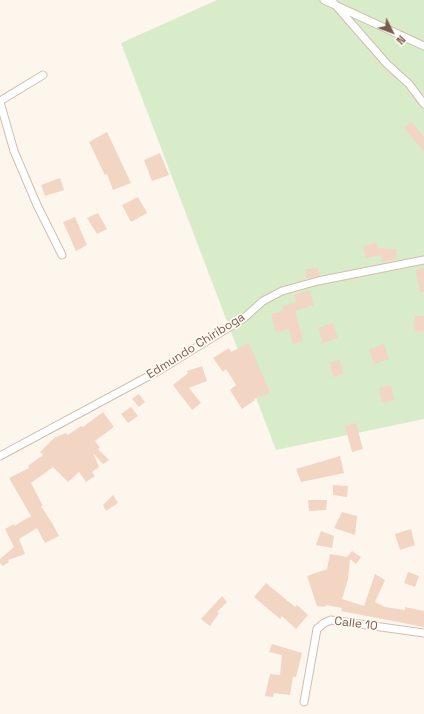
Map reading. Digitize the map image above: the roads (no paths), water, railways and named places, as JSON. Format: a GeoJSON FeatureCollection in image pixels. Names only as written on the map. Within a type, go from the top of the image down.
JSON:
{"type":"FeatureCollection","features":[{"type":"Feature","properties":{"kind":"street"},"geometry":{"type":"LineString","coordinates":[[324,0],[424,46]]}},
{"type":"Feature","properties":{"kind":"street"},"geometry":{"type":"LineString","coordinates":[[333,3],[387,64],[409,84],[424,104]]}},
{"type":"Feature","properties":{"kind":"street"},"geometry":{"type":"LineString","coordinates":[[43,75],[0,101],[20,164],[37,205],[62,255]]}},
{"type":"Feature","properties":{"kind":"street","name":"Edmundo Chiriboga"},"geometry":{"type":"LineString","coordinates":[[0,456],[160,370],[244,318],[263,301],[282,291],[318,280],[424,260]]}},
{"type":"Feature","properties":{"kind":"street","name":"Calle 10"},"geometry":{"type":"LineString","coordinates":[[304,702],[317,629],[324,623],[331,620],[424,633]]}}]}
